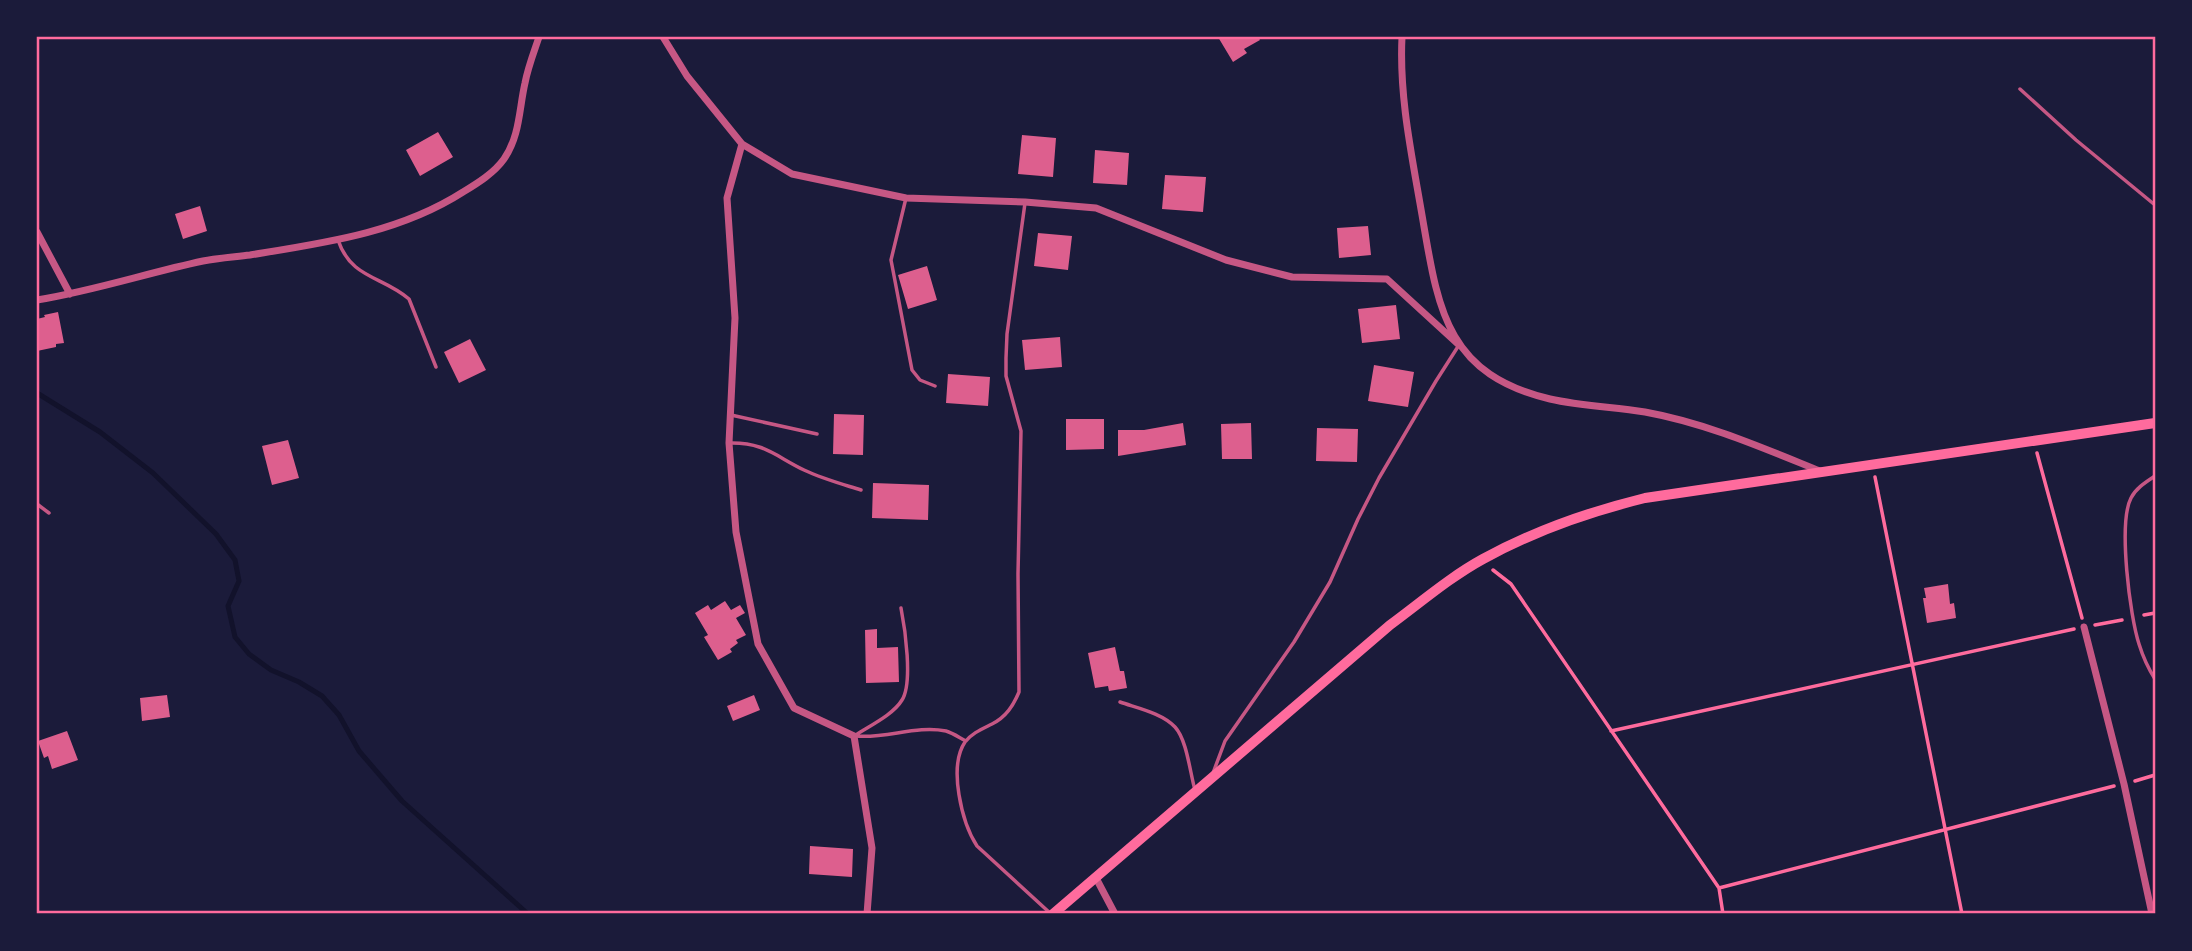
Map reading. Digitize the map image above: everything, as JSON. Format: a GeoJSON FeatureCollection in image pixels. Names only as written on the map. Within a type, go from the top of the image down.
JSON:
{"type":"FeatureCollection","features":[{"type":"Feature","properties":{"kind":"main road"},"geometry":{"type":"LineString","coordinates":[[1052,914],[1390,625],[1481,560],[1563,522],[1645,498],[2155,423]]}},
{"type":"Feature","properties":{"kind":"street"},"geometry":{"type":"LineString","coordinates":[[37,300],[208,260],[338,240],[400,223],[430,211],[479,183],[505,158],[514,141],[524,85],[539,37]]}},
{"type":"Feature","properties":{"kind":"street"},"geometry":{"type":"LineString","coordinates":[[663,37],[687,76],[742,144],[792,174],[906,198],[1025,202],[1096,208],[1226,260],[1292,277],[1387,279],[1459,345]]}},
{"type":"Feature","properties":{"kind":"street"},"geometry":{"type":"LineString","coordinates":[[1402,37],[1401,77],[1405,111],[1436,286],[1443,311],[1467,356],[1485,371],[1520,390],[1562,401],[1643,412],[1706,426],[1821,471]]}},
{"type":"Feature","properties":{"kind":"street"},"geometry":{"type":"LineString","coordinates":[[742,144],[727,198],[735,318],[729,443],[736,532],[758,644],[794,708],[854,736],[872,848],[867,914]]}},
{"type":"Feature","properties":{"kind":"street"},"geometry":{"type":"LineString","coordinates":[[37,232],[70,294]]}},
{"type":"Feature","properties":{"kind":"street"},"geometry":{"type":"LineString","coordinates":[[2084,627],[2152,914]]}},
{"type":"Feature","properties":{"kind":"street"},"geometry":{"type":"LineString","coordinates":[[1096,878],[1115,914]]}},
{"type":"Feature","properties":{"kind":"lane"},"geometry":{"type":"LineString","coordinates":[[2020,89],[2076,140],[2155,205]]}},
{"type":"Feature","properties":{"kind":"lane"},"geometry":{"type":"LineString","coordinates":[[906,198],[891,260],[894,281],[912,370],[920,380],[935,386]]}},
{"type":"Feature","properties":{"kind":"lane"},"geometry":{"type":"LineString","coordinates":[[1025,202],[1006,358],[1006,376],[1021,431],[1018,574],[1020,692],[1006,714],[966,741],[960,754],[958,782],[963,814],[977,846],[1052,914]]}},
{"type":"Feature","properties":{"kind":"lane"},"geometry":{"type":"LineString","coordinates":[[338,240],[344,256],[354,267],[409,299],[436,367]]}},
{"type":"Feature","properties":{"kind":"lane"},"geometry":{"type":"LineString","coordinates":[[1210,781],[1225,741],[1294,642],[1330,582],[1380,478],[1459,345]]}},
{"type":"Feature","properties":{"kind":"lane"},"geometry":{"type":"LineString","coordinates":[[729,414],[817,434]]}},
{"type":"Feature","properties":{"kind":"lane"},"geometry":{"type":"LineString","coordinates":[[729,443],[748,442],[764,447],[826,480],[861,490]]}},
{"type":"Feature","properties":{"kind":"lane"},"geometry":{"type":"LineString","coordinates":[[2155,476],[2131,497],[2125,544],[2137,642],[2155,679]]}},
{"type":"Feature","properties":{"kind":"lane"},"geometry":{"type":"LineString","coordinates":[[37,504],[49,513]]}},
{"type":"Feature","properties":{"kind":"lane"},"geometry":{"type":"LineString","coordinates":[[854,736],[896,708],[904,698],[907,686],[906,631],[901,608]]}},
{"type":"Feature","properties":{"kind":"lane"},"geometry":{"type":"LineString","coordinates":[[1120,702],[1161,718],[1175,728],[1182,741],[1195,793]]}},
{"type":"Feature","properties":{"kind":"lane"},"geometry":{"type":"LineString","coordinates":[[854,736],[933,730],[949,732],[966,741]]}},
{"type":"Feature","properties":{"kind":"path"},"geometry":{"type":"LineString","coordinates":[[2034,440],[2084,627]]}},
{"type":"Feature","properties":{"kind":"path"},"geometry":{"type":"LineString","coordinates":[[1872,464],[1962,914]]}},
{"type":"Feature","properties":{"kind":"path"},"geometry":{"type":"LineString","coordinates":[[1481,560],[1511,584],[1720,888],[1723,914]]}},
{"type":"Feature","properties":{"kind":"path"},"geometry":{"type":"LineString","coordinates":[[1611,731],[2155,613]]}},
{"type":"Feature","properties":{"kind":"path"},"geometry":{"type":"LineString","coordinates":[[1720,888],[2155,775]]}},
{"type":"Feature","properties":{"kind":"building"},"geometry":{"type":"Polygon","coordinates":[[[1218,37],[1258,37],[1260,40],[1244,49],[1247,53],[1233,62],[1218,37]]]}},
{"type":"Feature","properties":{"kind":"building"},"geometry":{"type":"Polygon","coordinates":[[[438,132],[453,157],[420,176],[406,150],[438,132]]]}},
{"type":"Feature","properties":{"kind":"building"},"geometry":{"type":"Polygon","coordinates":[[[1022,135],[1056,138],[1053,177],[1018,174],[1022,135]]]}},
{"type":"Feature","properties":{"kind":"building"},"geometry":{"type":"Polygon","coordinates":[[[1095,150],[1129,153],[1127,185],[1093,183],[1095,150]]]}},
{"type":"Feature","properties":{"kind":"building"},"geometry":{"type":"Polygon","coordinates":[[[1165,175],[1206,177],[1203,212],[1162,209],[1165,175]]]}},
{"type":"Feature","properties":{"kind":"building"},"geometry":{"type":"Polygon","coordinates":[[[200,206],[207,231],[183,239],[175,214],[200,206]]]}},
{"type":"Feature","properties":{"kind":"building"},"geometry":{"type":"Polygon","coordinates":[[[1368,226],[1371,255],[1339,258],[1337,228],[1368,226]]]}},
{"type":"Feature","properties":{"kind":"building"},"geometry":{"type":"Polygon","coordinates":[[[1038,233],[1072,236],[1068,270],[1034,266],[1038,233]]]}},
{"type":"Feature","properties":{"kind":"building"},"geometry":{"type":"Polygon","coordinates":[[[927,266],[937,300],[908,309],[898,275],[927,266]]]}},
{"type":"Feature","properties":{"kind":"building"},"geometry":{"type":"Polygon","coordinates":[[[1396,305],[1400,339],[1362,343],[1358,309],[1396,305]]]}},
{"type":"Feature","properties":{"kind":"building"},"geometry":{"type":"Polygon","coordinates":[[[58,312],[64,343],[37,351],[37,319],[58,312]]]}},
{"type":"Feature","properties":{"kind":"building"},"geometry":{"type":"Polygon","coordinates":[[[1060,337],[1062,367],[1025,370],[1022,340],[1060,337]]]}},
{"type":"Feature","properties":{"kind":"building"},"geometry":{"type":"Polygon","coordinates":[[[470,339],[486,370],[459,383],[444,352],[470,339]]]}},
{"type":"Feature","properties":{"kind":"building"},"geometry":{"type":"Polygon","coordinates":[[[1374,365],[1414,372],[1408,407],[1368,401],[1374,365]]]}},
{"type":"Feature","properties":{"kind":"building"},"geometry":{"type":"Polygon","coordinates":[[[948,374],[990,377],[988,406],[946,403],[948,374]]]}},
{"type":"Feature","properties":{"kind":"building"},"geometry":{"type":"Polygon","coordinates":[[[834,414],[864,415],[863,455],[833,454],[834,414]]]}},
{"type":"Feature","properties":{"kind":"building"},"geometry":{"type":"Polygon","coordinates":[[[1066,419],[1104,419],[1104,449],[1066,450],[1066,419]]]}},
{"type":"Feature","properties":{"kind":"building"},"geometry":{"type":"Polygon","coordinates":[[[1183,423],[1186,445],[1118,456],[1118,430],[1144,430],[1183,423]]]}},
{"type":"Feature","properties":{"kind":"building"},"geometry":{"type":"Polygon","coordinates":[[[1251,423],[1252,459],[1222,459],[1221,424],[1251,423]]]}},
{"type":"Feature","properties":{"kind":"building"},"geometry":{"type":"Polygon","coordinates":[[[1317,428],[1358,429],[1357,462],[1316,461],[1317,428]]]}},
{"type":"Feature","properties":{"kind":"building"},"geometry":{"type":"Polygon","coordinates":[[[288,440],[299,478],[272,485],[262,446],[288,440]]]}},
{"type":"Feature","properties":{"kind":"building"},"geometry":{"type":"Polygon","coordinates":[[[873,483],[929,485],[928,520],[872,518],[873,483]]]}},
{"type":"Feature","properties":{"kind":"building"},"geometry":{"type":"Polygon","coordinates":[[[1948,584],[1950,604],[1954,603],[1956,618],[1927,623],[1924,588],[1948,584]]]}},
{"type":"Feature","properties":{"kind":"building"},"geometry":{"type":"Polygon","coordinates":[[[725,601],[731,610],[740,605],[745,613],[736,618],[746,635],[736,640],[738,643],[730,649],[732,652],[718,660],[704,637],[708,635],[695,613],[708,605],[711,610],[725,601]]]}},
{"type":"Feature","properties":{"kind":"building"},"geometry":{"type":"Polygon","coordinates":[[[877,629],[877,648],[898,647],[899,682],[866,683],[865,630],[877,629]]]}},
{"type":"Feature","properties":{"kind":"building"},"geometry":{"type":"Polygon","coordinates":[[[1115,647],[1127,688],[1109,691],[1108,686],[1095,688],[1088,653],[1115,647]]]}},
{"type":"Feature","properties":{"kind":"building"},"geometry":{"type":"Polygon","coordinates":[[[167,695],[170,717],[142,721],[140,698],[167,695]]]}},
{"type":"Feature","properties":{"kind":"building"},"geometry":{"type":"Polygon","coordinates":[[[754,695],[760,710],[733,721],[727,706],[754,695]]]}},
{"type":"Feature","properties":{"kind":"building"},"geometry":{"type":"Polygon","coordinates":[[[67,731],[78,760],[52,769],[48,756],[44,758],[38,741],[67,731]]]}},
{"type":"Feature","properties":{"kind":"building"},"geometry":{"type":"Polygon","coordinates":[[[810,846],[853,849],[852,877],[809,874],[810,846]]]}},
{"type":"Feature","properties":{"kind":"waterway"},"geometry":{"type":"LineString","coordinates":[[37,393],[100,432],[153,473],[216,534],[235,560],[239,581],[228,606],[235,637],[249,654],[271,670],[322,696],[339,715],[359,751],[402,801],[528,914]]}}]}
